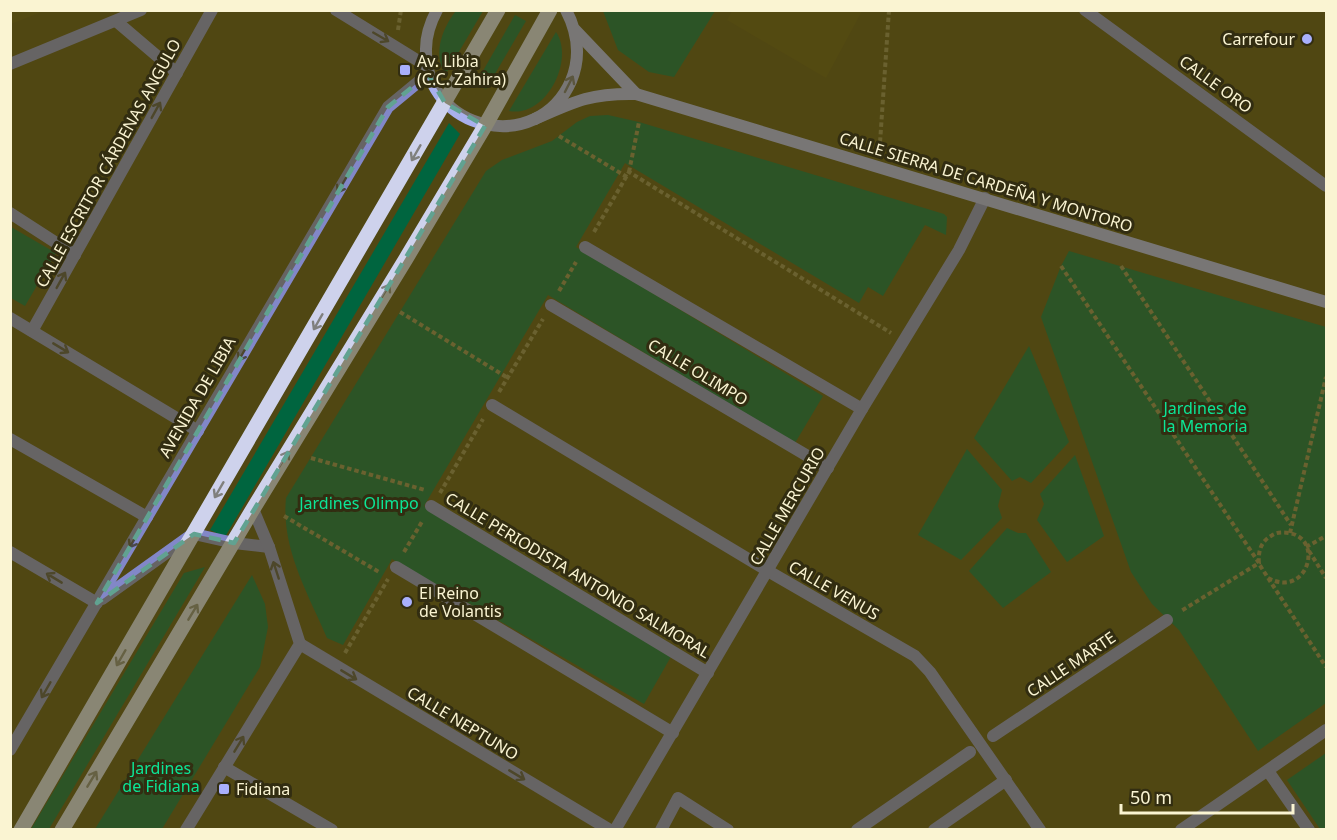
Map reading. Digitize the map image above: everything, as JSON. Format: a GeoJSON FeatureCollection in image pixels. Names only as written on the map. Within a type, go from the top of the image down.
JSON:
{"type":"FeatureCollection","features":[{"type":"Feature","properties":{"kind":"main road"},"geometry":{"type":"LineString","coordinates":[[437,10],[426,37],[427,69],[432,86],[445,103],[464,117],[485,126]]}},
{"type":"Feature","properties":{"kind":"main road"},"geometry":{"type":"LineString","coordinates":[[21,830],[498,10]]}},
{"type":"Feature","properties":{"kind":"main road"},"geometry":{"type":"LineString","coordinates":[[62,830],[485,126],[550,10]]}},
{"type":"Feature","properties":{"kind":"main road"},"geometry":{"type":"LineString","coordinates":[[535,119],[553,107],[567,90],[576,70],[578,51],[575,29],[566,10]]}},
{"type":"Feature","properties":{"kind":"main road"},"geometry":{"type":"LineString","coordinates":[[575,29],[636,94]]}},
{"type":"Feature","properties":{"kind":"main road","name":"CALLE SIERRA DE CARDEÑA Y MONTORO"},"geometry":{"type":"LineString","coordinates":[[485,126],[511,127],[586,97],[636,94],[1326,302]]}},
{"type":"Feature","properties":{"kind":"street"},"geometry":{"type":"LineString","coordinates":[[10,64],[141,10]]}},
{"type":"Feature","properties":{"kind":"street","name":"CALLE ESCRITOR CÁRDENAS ANGULO"},"geometry":{"type":"LineString","coordinates":[[32,331],[212,10]]}},
{"type":"Feature","properties":{"kind":"street"},"geometry":{"type":"LineString","coordinates":[[336,10],[427,69]]}},
{"type":"Feature","properties":{"kind":"street","name":"CALLE ORO"},"geometry":{"type":"LineString","coordinates":[[1085,10],[1326,186]]}},
{"type":"Feature","properties":{"kind":"street"},"geometry":{"type":"LineString","coordinates":[[116,21],[177,73]]}},
{"type":"Feature","properties":{"kind":"street","name":"AVENIDA DE LIBIA"},"geometry":{"type":"LineString","coordinates":[[10,750],[388,107],[427,69]]}},
{"type":"Feature","properties":{"kind":"street","name":"CALLE MERCURIO"},"geometry":{"type":"LineString","coordinates":[[615,830],[862,409],[959,250],[985,198]]}},
{"type":"Feature","properties":{"kind":"street"},"geometry":{"type":"LineString","coordinates":[[10,213],[75,255]]}},
{"type":"Feature","properties":{"kind":"street"},"geometry":{"type":"LineString","coordinates":[[585,247],[862,409]]}},
{"type":"Feature","properties":{"kind":"street","name":"CALLE OLIMPO"},"geometry":{"type":"LineString","coordinates":[[551,305],[828,468]]}},
{"type":"Feature","properties":{"kind":"street"},"geometry":{"type":"LineString","coordinates":[[10,318],[198,431]]}},
{"type":"Feature","properties":{"kind":"street","name":"CALLE VENUS"},"geometry":{"type":"LineString","coordinates":[[492,405],[768,571],[915,656],[930,672],[1040,830]]}},
{"type":"Feature","properties":{"kind":"street"},"geometry":{"type":"LineString","coordinates":[[10,439],[147,517]]}},
{"type":"Feature","properties":{"kind":"street","name":"CALLE PERIODISTA ANTONIO SALMORAL"},"geometry":{"type":"LineString","coordinates":[[432,506],[708,673]]}},
{"type":"Feature","properties":{"kind":"street"},"geometry":{"type":"LineString","coordinates":[[186,830],[300,644],[269,547],[253,509]]}},
{"type":"Feature","properties":{"kind":"street"},"geometry":{"type":"LineString","coordinates":[[11,553],[97,603],[194,534],[234,543],[269,547]]}},
{"type":"Feature","properties":{"kind":"street"},"geometry":{"type":"LineString","coordinates":[[396,567],[673,733]]}},
{"type":"Feature","properties":{"kind":"street","name":"CALLE MARTE"},"geometry":{"type":"LineString","coordinates":[[993,736],[1167,620]]}},
{"type":"Feature","properties":{"kind":"street","name":"CALLE NEPTUNO"},"geometry":{"type":"LineString","coordinates":[[300,644],[609,830]]}},
{"type":"Feature","properties":{"kind":"street"},"geometry":{"type":"LineString","coordinates":[[1181,830],[1326,730]]}},
{"type":"Feature","properties":{"kind":"street"},"geometry":{"type":"LineString","coordinates":[[857,830],[970,752]]}},
{"type":"Feature","properties":{"kind":"street"},"geometry":{"type":"LineString","coordinates":[[224,767],[332,830]]}},
{"type":"Feature","properties":{"kind":"street"},"geometry":{"type":"LineString","coordinates":[[1268,771],[1309,830]]}},
{"type":"Feature","properties":{"kind":"street"},"geometry":{"type":"LineString","coordinates":[[934,830],[1006,780]]}},
{"type":"Feature","properties":{"kind":"street"},"geometry":{"type":"LineString","coordinates":[[661,830],[678,798],[728,830]]}},
{"type":"Feature","properties":{"kind":"path"},"geometry":{"type":"LineString","coordinates":[[871,164],[880,143],[889,10]]}},
{"type":"Feature","properties":{"kind":"path"},"geometry":{"type":"LineString","coordinates":[[559,136],[628,175],[639,122]]}},
{"type":"Feature","properties":{"kind":"path"},"geometry":{"type":"LineString","coordinates":[[1061,266],[1326,667]]}},
{"type":"Feature","properties":{"kind":"path"},"geometry":{"type":"LineString","coordinates":[[1121,266],[1291,525]]}},
{"type":"Feature","properties":{"kind":"path"},"geometry":{"type":"LineString","coordinates":[[400,312],[508,378]]}},
{"type":"Feature","properties":{"kind":"path"},"geometry":{"type":"LineString","coordinates":[[1290,533],[1326,377]]}},
{"type":"Feature","properties":{"kind":"path"},"geometry":{"type":"LineString","coordinates":[[344,653],[474,435]]}},
{"type":"Feature","properties":{"kind":"path"},"geometry":{"type":"LineString","coordinates":[[310,458],[428,491]]}},
{"type":"Feature","properties":{"kind":"path"},"geometry":{"type":"LineString","coordinates":[[284,516],[389,578]]}},
{"type":"Feature","properties":{"kind":"path"},"geometry":{"type":"LineString","coordinates":[[1259,563],[1259,548],[1264,541],[1278,532],[1290,533],[1302,539],[1326,578]]}},
{"type":"Feature","properties":{"kind":"path"},"geometry":{"type":"LineString","coordinates":[[1307,548],[1326,536]]}},
{"type":"Feature","properties":{"kind":"path"},"geometry":{"type":"LineString","coordinates":[[1268,578],[1283,583],[1298,578],[1308,564],[1307,548]]}},
{"type":"Feature","properties":{"kind":"path"},"geometry":{"type":"LineString","coordinates":[[1167,620],[1259,563]]}},
{"type":"Feature","properties":{"kind":"highlighted area"},"geometry":{"type":"Polygon","coordinates":[[[428,74],[445,103],[485,126],[234,543],[194,534],[97,603],[388,107],[428,74]]]}},
{"type":"Feature","properties":{"kind":"shaded area"},"geometry":{"type":"Polygon","coordinates":[[[11,10],[44,10],[44,11],[11,24],[11,10]]]}},
{"type":"Feature","properties":{"kind":"shaded area"},"geometry":{"type":"Polygon","coordinates":[[[732,10],[862,11],[826,78],[727,20],[732,10]]]}},
{"type":"Feature","properties":{"kind":"green space"},"geometry":{"type":"Polygon","coordinates":[[[456,11],[483,11],[447,72],[444,72],[439,56],[441,40],[447,24],[456,11]]]}},
{"type":"Feature","properties":{"kind":"green space"},"geometry":{"type":"Polygon","coordinates":[[[603,11],[715,11],[674,77],[649,72],[618,50],[603,11]]]}},
{"type":"Feature","properties":{"kind":"green space"},"geometry":{"type":"Polygon","coordinates":[[[515,15],[526,21],[486,89],[476,83],[515,15]]]}},
{"type":"Feature","properties":{"kind":"green space"},"geometry":{"type":"Polygon","coordinates":[[[556,32],[561,44],[562,57],[554,85],[535,106],[522,111],[509,111],[556,32]]]}},
{"type":"Feature","properties":{"kind":"green space","name":"Jardines Olimpo"},"geometry":{"type":"Polygon","coordinates":[[[608,115],[639,122],[944,214],[947,217],[946,235],[925,225],[883,296],[868,287],[859,303],[625,163],[576,247],[823,396],[795,443],[548,295],[424,506],[673,653],[644,704],[392,559],[343,645],[327,638],[304,587],[292,553],[286,517],[286,498],[486,171],[502,160],[552,141],[577,122],[590,116],[608,115]]]}},
{"type":"Feature","properties":{"kind":"green space"},"geometry":{"type":"Polygon","coordinates":[[[449,123],[460,134],[225,537],[210,530],[449,123]]]}},
{"type":"Feature","properties":{"kind":"green space"},"geometry":{"type":"Polygon","coordinates":[[[11,227],[56,253],[25,306],[11,298],[11,227]]]}},
{"type":"Feature","properties":{"kind":"green space","name":"Jardines de la Memoria"},"geometry":{"type":"Polygon","coordinates":[[[1069,251],[1326,327],[1326,703],[1258,751],[1179,630],[1152,604],[1131,572],[1041,317],[1069,251]]]}},
{"type":"Feature","properties":{"kind":"green space"},"geometry":{"type":"Polygon","coordinates":[[[1029,346],[1069,442],[1031,483],[1020,477],[1012,481],[974,438],[1029,346]]]}},
{"type":"Feature","properties":{"kind":"green space"},"geometry":{"type":"Polygon","coordinates":[[[967,449],[1002,490],[998,506],[1002,518],[961,560],[918,535],[967,449]]]}},
{"type":"Feature","properties":{"kind":"green space"},"geometry":{"type":"Polygon","coordinates":[[[1075,455],[1104,536],[1067,562],[1037,520],[1044,504],[1040,494],[1075,455]]]}},
{"type":"Feature","properties":{"kind":"green space"},"geometry":{"type":"Polygon","coordinates":[[[1007,528],[1018,533],[1026,533],[1051,572],[1003,608],[969,571],[1007,528]]]}},
{"type":"Feature","properties":{"kind":"green space"},"geometry":{"type":"Polygon","coordinates":[[[205,567],[49,829],[31,829],[184,573],[205,567]]]}},
{"type":"Feature","properties":{"kind":"green space","name":"Jardines de Fidiana"},"geometry":{"type":"Polygon","coordinates":[[[252,575],[265,604],[268,627],[260,667],[162,829],[95,829],[252,575]]]}},
{"type":"Feature","properties":{"kind":"green space"},"geometry":{"type":"Polygon","coordinates":[[[1326,753],[1326,829],[1320,829],[1287,780],[1326,753]]]}},
{"type":"Feature","properties":{"kind":"place","name":"Carrefour"},"geometry":{"type":"Point","coordinates":[1307,39]}},
{"type":"Feature","properties":{"kind":"place","name":"Av. Libia (C.C. Zahira)"},"geometry":{"type":"Point","coordinates":[405,70]}},
{"type":"Feature","properties":{"kind":"place","name":"El Reino de Volantis"},"geometry":{"type":"Point","coordinates":[407,602]}},
{"type":"Feature","properties":{"kind":"place","name":"Fidiana"},"geometry":{"type":"Point","coordinates":[224,789]}}]}
